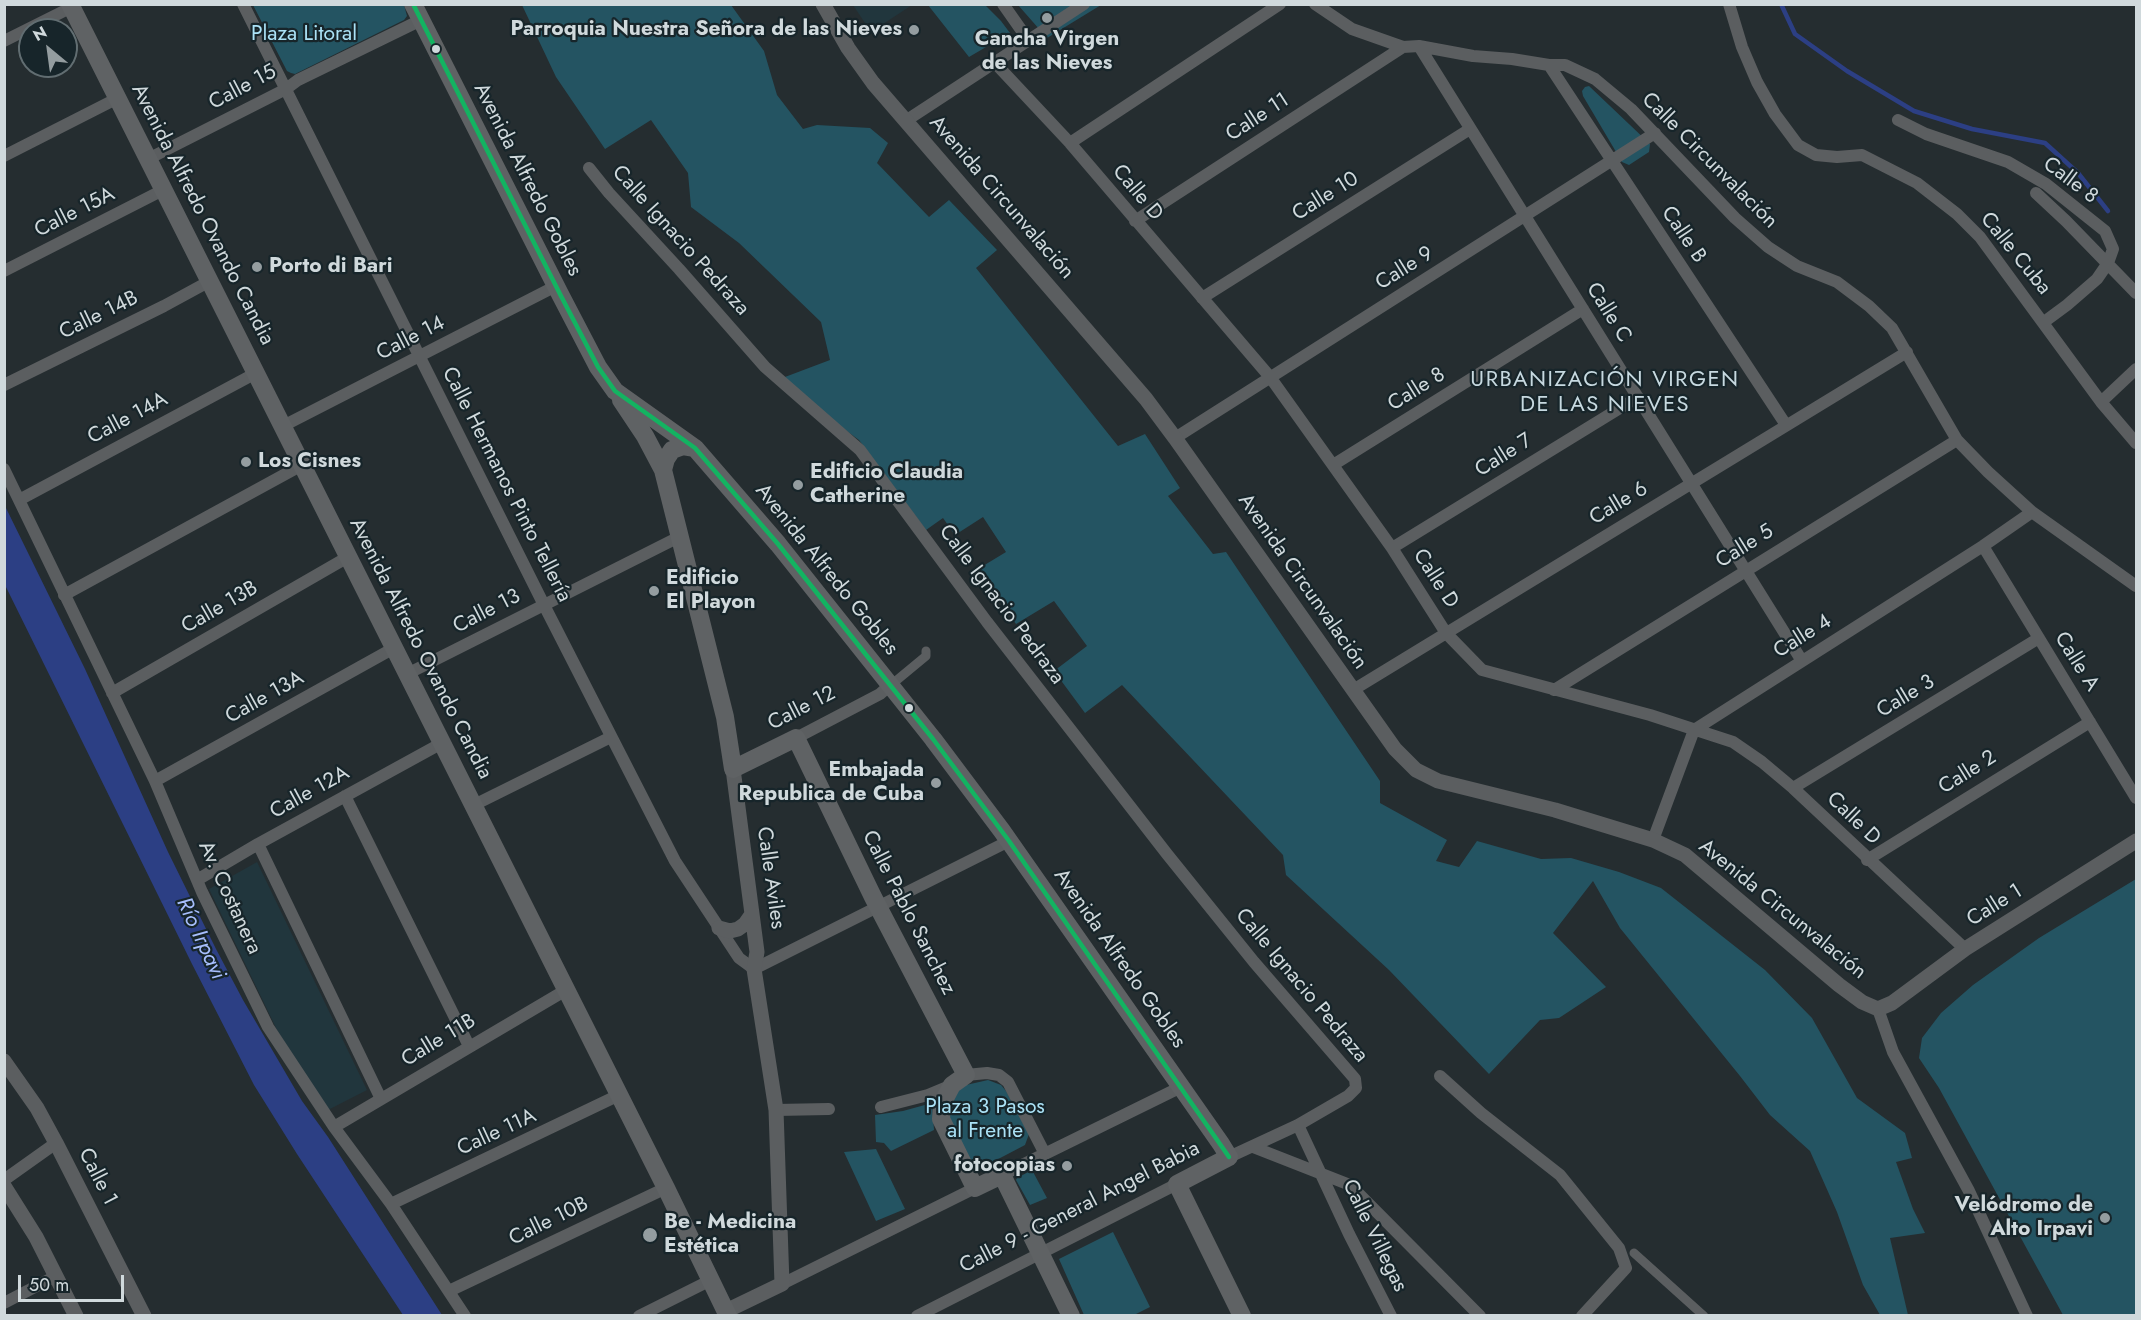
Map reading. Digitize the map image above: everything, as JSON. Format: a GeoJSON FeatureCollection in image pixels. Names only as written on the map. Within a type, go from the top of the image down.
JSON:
{"type":"FeatureCollection","features":[{"type":"Feature","properties":{"kind":"main road","name":"Avenida Alfredo Ovando Candia"},"geometry":{"type":"LineString","coordinates":[[71,6],[727,1313]]}},
{"type":"Feature","properties":{"kind":"main road","name":"Avenida Alfredo Gobles"},"geometry":{"type":"LineString","coordinates":[[417,12],[598,367],[615,391],[695,448],[894,682],[1009,841],[1229,1157]]}},
{"type":"Feature","properties":{"kind":"main road","name":"Calle Aviles"},"geometry":{"type":"LineString","coordinates":[[615,391],[645,436],[663,470],[725,717],[733,769]]}},
{"type":"Feature","properties":{"kind":"main road"},"geometry":{"type":"LineString","coordinates":[[663,470],[672,450],[683,446],[695,448]]}},
{"type":"Feature","properties":{"kind":"main road","name":"Calle 12"},"geometry":{"type":"LineString","coordinates":[[733,769],[796,738]]}},
{"type":"Feature","properties":{"kind":"main road","name":"Calle Pablo Sanchez"},"geometry":{"type":"LineString","coordinates":[[796,738],[959,1080]]}},
{"type":"Feature","properties":{"kind":"main road"},"geometry":{"type":"LineString","coordinates":[[959,1080],[942,1104],[941,1119],[975,1188],[1002,1175],[1071,1316]]}},
{"type":"Feature","properties":{"kind":"main road","name":"Calle 9 - General Angel Babia"},"geometry":{"type":"LineString","coordinates":[[1177,1184],[1229,1157]]}},
{"type":"Feature","properties":{"kind":"main road"},"geometry":{"type":"LineString","coordinates":[[1177,1184],[1242,1316]]}},
{"type":"Feature","properties":{"kind":"street","name":"Calle Hermanos Pinto Tellería"},"geometry":{"type":"LineString","coordinates":[[243,4],[543,605],[675,861],[739,958],[754,969]]}},
{"type":"Feature","properties":{"kind":"street","name":"Avenida Circunvalación"},"geometry":{"type":"LineString","coordinates":[[823,4],[848,48],[873,83],[1146,399],[1395,749],[1416,770],[1438,781],[1555,810],[1653,840],[1685,855],[1839,985],[1862,1002],[1878,1009]]}},
{"type":"Feature","properties":{"kind":"street"},"geometry":{"type":"LineString","coordinates":[[1003,4],[1029,40]]}},
{"type":"Feature","properties":{"kind":"street"},"geometry":{"type":"LineString","coordinates":[[907,120],[996,64],[1084,4]]}},
{"type":"Feature","properties":{"kind":"street"},"geometry":{"type":"LineString","coordinates":[[1070,143],[1280,4]]}},
{"type":"Feature","properties":{"kind":"street","name":"Calle Circunvalación"},"geometry":{"type":"LineString","coordinates":[[1315,4],[1352,29],[1403,47],[1419,46],[1473,56],[1512,58],[1549,65],[1565,65],[1595,79],[1631,109],[1736,218],[1768,247],[1797,266],[1837,282],[1869,306],[1892,328],[1957,440],[2032,512],[2136,586]]}},
{"type":"Feature","properties":{"kind":"street","name":"Calle Cuba"},"geometry":{"type":"LineString","coordinates":[[1728,4],[1742,47],[1757,82],[1775,114],[1798,145],[1816,155],[1837,157],[1862,155],[1917,183],[1957,214],[1980,237],[2101,402],[2136,443]]}},
{"type":"Feature","properties":{"kind":"street"},"geometry":{"type":"LineString","coordinates":[[4,41],[71,6]]}},
{"type":"Feature","properties":{"kind":"street","name":"Calle 15"},"geometry":{"type":"LineString","coordinates":[[148,159],[286,89],[417,12]]}},
{"type":"Feature","properties":{"kind":"street","name":"Calle C"},"geometry":{"type":"LineString","coordinates":[[1419,46],[1802,661]]}},
{"type":"Feature","properties":{"kind":"street","name":"Calle 11"},"geometry":{"type":"LineString","coordinates":[[1135,221],[1403,47]]}},
{"type":"Feature","properties":{"kind":"street","name":"Calle D"},"geometry":{"type":"LineString","coordinates":[[996,64],[1070,143],[1270,377],[1392,548],[1446,633],[1482,670],[1650,716],[1733,742],[1762,762],[1792,788],[1965,949]]}},
{"type":"Feature","properties":{"kind":"street","name":"Calle B"},"geometry":{"type":"LineString","coordinates":[[1549,65],[1786,425]]}},
{"type":"Feature","properties":{"kind":"street"},"geometry":{"type":"LineString","coordinates":[[4,156],[118,98]]}},
{"type":"Feature","properties":{"kind":"street","name":"Calle 8"},"geometry":{"type":"LineString","coordinates":[[1898,120],[1926,134],[2008,162],[2046,184],[2104,231],[2113,249],[2108,264]]}},
{"type":"Feature","properties":{"kind":"street","name":"Calle 10"},"geometry":{"type":"LineString","coordinates":[[1202,298],[1470,129]]}},
{"type":"Feature","properties":{"kind":"street","name":"Calle 9"},"geometry":{"type":"LineString","coordinates":[[1175,438],[1655,133]]}},
{"type":"Feature","properties":{"kind":"street","name":"Calle Ignacio Pedraza"},"geometry":{"type":"LineString","coordinates":[[589,168],[765,367],[860,450],[987,622],[1167,854],[1254,962],[1355,1079],[1356,1088]]}},
{"type":"Feature","properties":{"kind":"street","name":"Calle 15A"},"geometry":{"type":"LineString","coordinates":[[4,272],[164,190]]}},
{"type":"Feature","properties":{"kind":"street"},"geometry":{"type":"LineString","coordinates":[[2036,193],[2067,221],[2136,293]]}},
{"type":"Feature","properties":{"kind":"street"},"geometry":{"type":"LineString","coordinates":[[2044,322],[2097,279],[2108,264]]}},
{"type":"Feature","properties":{"kind":"street","name":"Calle 14B"},"geometry":{"type":"LineString","coordinates":[[4,385],[210,281]]}},
{"type":"Feature","properties":{"kind":"street","name":"Calle 14"},"geometry":{"type":"LineString","coordinates":[[283,426],[556,286]]}},
{"type":"Feature","properties":{"kind":"street","name":"Calle 8"},"geometry":{"type":"LineString","coordinates":[[1333,465],[1583,309]]}},
{"type":"Feature","properties":{"kind":"street","name":"Calle 6"},"geometry":{"type":"LineString","coordinates":[[1353,690],[1907,352]]}},
{"type":"Feature","properties":{"kind":"street"},"geometry":{"type":"LineString","coordinates":[[2101,402],[2136,369]]}},
{"type":"Feature","properties":{"kind":"street","name":"Calle 14A"},"geometry":{"type":"LineString","coordinates":[[19,500],[256,373]]}},
{"type":"Feature","properties":{"kind":"street","name":"Calle 7"},"geometry":{"type":"LineString","coordinates":[[1392,548],[1638,397]]}},
{"type":"Feature","properties":{"kind":"street","name":"Calle 5"},"geometry":{"type":"LineString","coordinates":[[1554,690],[1957,440]]}},
{"type":"Feature","properties":{"kind":"street"},"geometry":{"type":"LineString","coordinates":[[64,596],[302,465]]}},
{"type":"Feature","properties":{"kind":"street","name":"Av. Costanera"},"geometry":{"type":"LineString","coordinates":[[4,469],[155,781],[197,880],[268,1027],[334,1128],[392,1204],[465,1316]]}},
{"type":"Feature","properties":{"kind":"street","name":"Calle 4"},"geometry":{"type":"LineString","coordinates":[[1694,730],[1983,546],[2032,512]]}},
{"type":"Feature","properties":{"kind":"street","name":"Calle 13"},"geometry":{"type":"LineString","coordinates":[[408,674],[681,536]]}},
{"type":"Feature","properties":{"kind":"street","name":"Calle A"},"geometry":{"type":"LineString","coordinates":[[1983,546],[2136,798]]}},
{"type":"Feature","properties":{"kind":"street","name":"Calle 13B"},"geometry":{"type":"LineString","coordinates":[[112,693],[348,557]]}},
{"type":"Feature","properties":{"kind":"street","name":"Calle 3"},"geometry":{"type":"LineString","coordinates":[[1792,788],[2039,638]]}},
{"type":"Feature","properties":{"kind":"street","name":"Calle 13A"},"geometry":{"type":"LineString","coordinates":[[155,781],[394,648]]}},
{"type":"Feature","properties":{"kind":"street","name":"Calle 12"},"geometry":{"type":"LineString","coordinates":[[796,738],[880,694],[926,656],[926,651]]}},
{"type":"Feature","properties":{"kind":"street","name":"Calle 2"},"geometry":{"type":"LineString","coordinates":[[1868,860],[2090,722]]}},
{"type":"Feature","properties":{"kind":"street"},"geometry":{"type":"LineString","coordinates":[[1653,840],[1694,730]]}},
{"type":"Feature","properties":{"kind":"street"},"geometry":{"type":"LineString","coordinates":[[474,805],[611,737]]}},
{"type":"Feature","properties":{"kind":"street","name":"Calle 12A"},"geometry":{"type":"LineString","coordinates":[[197,880],[442,743]]}},
{"type":"Feature","properties":{"kind":"street","name":"Calle Aviles"},"geometry":{"type":"LineString","coordinates":[[733,769],[758,952],[754,969],[776,1110],[782,1284]]}},
{"type":"Feature","properties":{"kind":"street"},"geometry":{"type":"LineString","coordinates":[[345,796],[469,1046]]}},
{"type":"Feature","properties":{"kind":"street"},"geometry":{"type":"LineString","coordinates":[[754,969],[1009,841]]}},
{"type":"Feature","properties":{"kind":"street","name":"Calle 1"},"geometry":{"type":"LineString","coordinates":[[1878,1009],[1892,1003],[1965,949],[2136,841]]}},
{"type":"Feature","properties":{"kind":"street"},"geometry":{"type":"LineString","coordinates":[[258,844],[381,1099]]}},
{"type":"Feature","properties":{"kind":"street"},"geometry":{"type":"LineString","coordinates":[[719,928],[730,931],[738,929],[752,914]]}},
{"type":"Feature","properties":{"kind":"street","name":"Calle 11B"},"geometry":{"type":"LineString","coordinates":[[334,1128],[566,990]]}},
{"type":"Feature","properties":{"kind":"street"},"geometry":{"type":"LineString","coordinates":[[1878,1009],[1893,1052],[1969,1191],[2027,1316]]}},
{"type":"Feature","properties":{"kind":"street","name":"Calle 1"},"geometry":{"type":"LineString","coordinates":[[4,1061],[37,1108],[144,1316]]}},
{"type":"Feature","properties":{"kind":"street"},"geometry":{"type":"LineString","coordinates":[[881,1107],[928,1095],[959,1080],[987,1073],[999,1075],[1008,1082],[1045,1154]]}},
{"type":"Feature","properties":{"kind":"street"},"geometry":{"type":"LineString","coordinates":[[1440,1076],[1481,1113],[1560,1175],[1619,1248],[1704,1316]]}},
{"type":"Feature","properties":{"kind":"street"},"geometry":{"type":"LineString","coordinates":[[1002,1175],[1181,1087]]}},
{"type":"Feature","properties":{"kind":"street","name":"Calle 9 - General Angel Babia"},"geometry":{"type":"LineString","coordinates":[[1229,1157],[1298,1125],[1348,1096],[1356,1088]]}},
{"type":"Feature","properties":{"kind":"street","name":"Calle 11A"},"geometry":{"type":"LineString","coordinates":[[392,1204],[619,1095]]}},
{"type":"Feature","properties":{"kind":"street"},"geometry":{"type":"LineString","coordinates":[[776,1110],[829,1109]]}},
{"type":"Feature","properties":{"kind":"street","name":"Calle Villegas"},"geometry":{"type":"LineString","coordinates":[[1298,1125],[1391,1316]]}},
{"type":"Feature","properties":{"kind":"street"},"geometry":{"type":"LineString","coordinates":[[4,1180],[56,1143]]}},
{"type":"Feature","properties":{"kind":"street"},"geometry":{"type":"LineString","coordinates":[[1253,1147],[1350,1185],[1480,1316]]}},
{"type":"Feature","properties":{"kind":"street","name":"Calle 9 - General Angel Babia"},"geometry":{"type":"LineString","coordinates":[[917,1316],[1177,1184]]}},
{"type":"Feature","properties":{"kind":"street"},"geometry":{"type":"LineString","coordinates":[[4,1186],[36,1237],[76,1316]]}},
{"type":"Feature","properties":{"kind":"street","name":"Calle 10B"},"geometry":{"type":"LineString","coordinates":[[449,1291],[666,1188]]}},
{"type":"Feature","properties":{"kind":"street"},"geometry":{"type":"LineString","coordinates":[[727,1313],[975,1188]]}},
{"type":"Feature","properties":{"kind":"street"},"geometry":{"type":"LineString","coordinates":[[1582,1316],[1622,1274],[1630,1257]]}},
{"type":"Feature","properties":{"kind":"street"},"geometry":{"type":"LineString","coordinates":[[4,1302],[56,1276]]}},
{"type":"Feature","properties":{"kind":"street"},"geometry":{"type":"LineString","coordinates":[[639,1316],[711,1280]]}},
{"type":"Feature","properties":{"kind":"shaded area"},"geometry":{"type":"Polygon","coordinates":[[[853,5],[912,5],[871,32],[853,5]]]}},
{"type":"Feature","properties":{"kind":"shaded area"},"geometry":{"type":"Polygon","coordinates":[[[257,862],[367,1090],[328,1110],[278,1032],[209,889],[257,862]]]}},
{"type":"Feature","properties":{"kind":"green space","name":"Plaza Litoral"},"geometry":{"type":"Polygon","coordinates":[[[253,5],[404,5],[407,16],[404,20],[295,74],[287,71],[253,5]]]}},
{"type":"Feature","properties":{"kind":"green space"},"geometry":{"type":"Polygon","coordinates":[[[522,5],[731,5],[764,51],[777,95],[803,129],[817,125],[870,128],[888,143],[877,163],[929,217],[949,200],[997,250],[976,268],[1118,446],[1145,434],[1180,488],[1168,496],[1213,554],[1226,552],[1380,781],[1380,803],[1447,840],[1436,861],[1459,867],[1477,841],[1541,859],[1571,858],[1619,872],[1661,888],[1765,970],[1812,1018],[1857,1098],[1905,1133],[1912,1158],[1896,1162],[1913,1209],[1925,1233],[1890,1238],[1908,1315],[1880,1315],[1863,1285],[1837,1212],[1810,1151],[1770,1115],[1620,928],[1593,881],[1553,933],[1606,987],[1559,1018],[1540,1020],[1489,1074],[1389,970],[1286,875],[1283,855],[1122,685],[1085,713],[1054,671],[1087,646],[1054,601],[1016,624],[978,569],[1006,552],[983,517],[955,535],[943,518],[926,530],[859,440],[777,380],[830,360],[821,322],[739,243],[691,207],[688,173],[651,120],[605,149],[556,77],[522,5]]]}},
{"type":"Feature","properties":{"kind":"green space"},"geometry":{"type":"Polygon","coordinates":[[[928,5],[985,5],[1010,33],[969,57],[928,5]]]}},
{"type":"Feature","properties":{"kind":"green space"},"geometry":{"type":"Polygon","coordinates":[[[1018,5],[1101,5],[1047,38],[1018,5]]]}},
{"type":"Feature","properties":{"kind":"green space"},"geometry":{"type":"Polygon","coordinates":[[[1589,86],[1650,144],[1649,152],[1629,165],[1622,162],[1583,96],[1582,91],[1589,86]]]}},
{"type":"Feature","properties":{"kind":"green space"},"geometry":{"type":"Polygon","coordinates":[[[2136,879],[2136,1315],[2063,1315],[1939,1088],[1919,1058],[1922,1038],[1941,1013],[1973,985],[2039,938],[2136,879]]]}},
{"type":"Feature","properties":{"kind":"green space","name":"Plaza 3 Pasos al Frente"},"geometry":{"type":"Polygon","coordinates":[[[988,1080],[1001,1085],[1006,1091],[1029,1134],[1025,1145],[983,1167],[971,1162],[949,1120],[952,1100],[959,1090],[966,1085],[988,1080]]]}},
{"type":"Feature","properties":{"kind":"green space"},"geometry":{"type":"Polygon","coordinates":[[[932,1103],[934,1130],[891,1151],[884,1143],[876,1142],[875,1115],[903,1111],[932,1103]]]}},
{"type":"Feature","properties":{"kind":"green space"},"geometry":{"type":"Polygon","coordinates":[[[876,1149],[905,1209],[876,1221],[844,1152],[876,1149]]]}},
{"type":"Feature","properties":{"kind":"green space"},"geometry":{"type":"Polygon","coordinates":[[[1032,1170],[1047,1198],[1030,1205],[1016,1180],[1032,1170]]]}},
{"type":"Feature","properties":{"kind":"green space"},"geometry":{"type":"Polygon","coordinates":[[[1113,1232],[1150,1307],[1134,1315],[1084,1315],[1059,1259],[1113,1232]]]}},
{"type":"Feature","properties":{"kind":"water","name":"Río Irpavi"},"geometry":{"type":"Polygon","coordinates":[[[5,506],[85,669],[168,852],[243,1000],[302,1101],[328,1137],[442,1315],[403,1315],[254,1085],[5,585],[5,506]]]}},
{"type":"Feature","properties":{"kind":"waterway"},"geometry":{"type":"LineString","coordinates":[[1781,4],[1795,34],[1847,71],[1914,111],[1972,129],[2045,143],[2078,173],[2108,211]]}},
{"type":"Feature","properties":{"kind":"transit line"},"geometry":{"type":"LineString","coordinates":[[413,4],[598,367],[615,391],[695,448],[778,544],[933,739],[1009,841],[1229,1157]]}},
{"type":"Feature","properties":{"kind":"place","name":"Cancha Virgen de las Nieves"},"geometry":{"type":"Point","coordinates":[1047,18]}},
{"type":"Feature","properties":{"kind":"place","name":"Parroquia Nuestra Señora de las Nieves"},"geometry":{"type":"Point","coordinates":[914,30]}},
{"type":"Feature","properties":{"kind":"place","name":"Porto di Bari"},"geometry":{"type":"Point","coordinates":[257,267]}},
{"type":"Feature","properties":{"kind":"place","name":"Los Cisnes"},"geometry":{"type":"Point","coordinates":[246,462]}},
{"type":"Feature","properties":{"kind":"place","name":"Edificio Claudia Catherine"},"geometry":{"type":"Point","coordinates":[798,485]}},
{"type":"Feature","properties":{"kind":"place","name":"Edificio El Playon"},"geometry":{"type":"Point","coordinates":[654,591]}},
{"type":"Feature","properties":{"kind":"place","name":"Embajada Republica de Cuba"},"geometry":{"type":"Point","coordinates":[936,783]}},
{"type":"Feature","properties":{"kind":"place","name":"fotocopias"},"geometry":{"type":"Point","coordinates":[1067,1166]}},
{"type":"Feature","properties":{"kind":"place","name":"Velódromo de Alto Irpavi"},"geometry":{"type":"Point","coordinates":[2105,1218]}},
{"type":"Feature","properties":{"kind":"place","name":"Be - Medicina Estética"},"geometry":{"type":"Point","coordinates":[650,1235]}},
{"type":"Feature","properties":{"kind":"district","name":"URBANIZACIÓN VIRGEN DE LAS NIEVES"},"geometry":{"type":"Point","coordinates":[1605,394]}}]}
